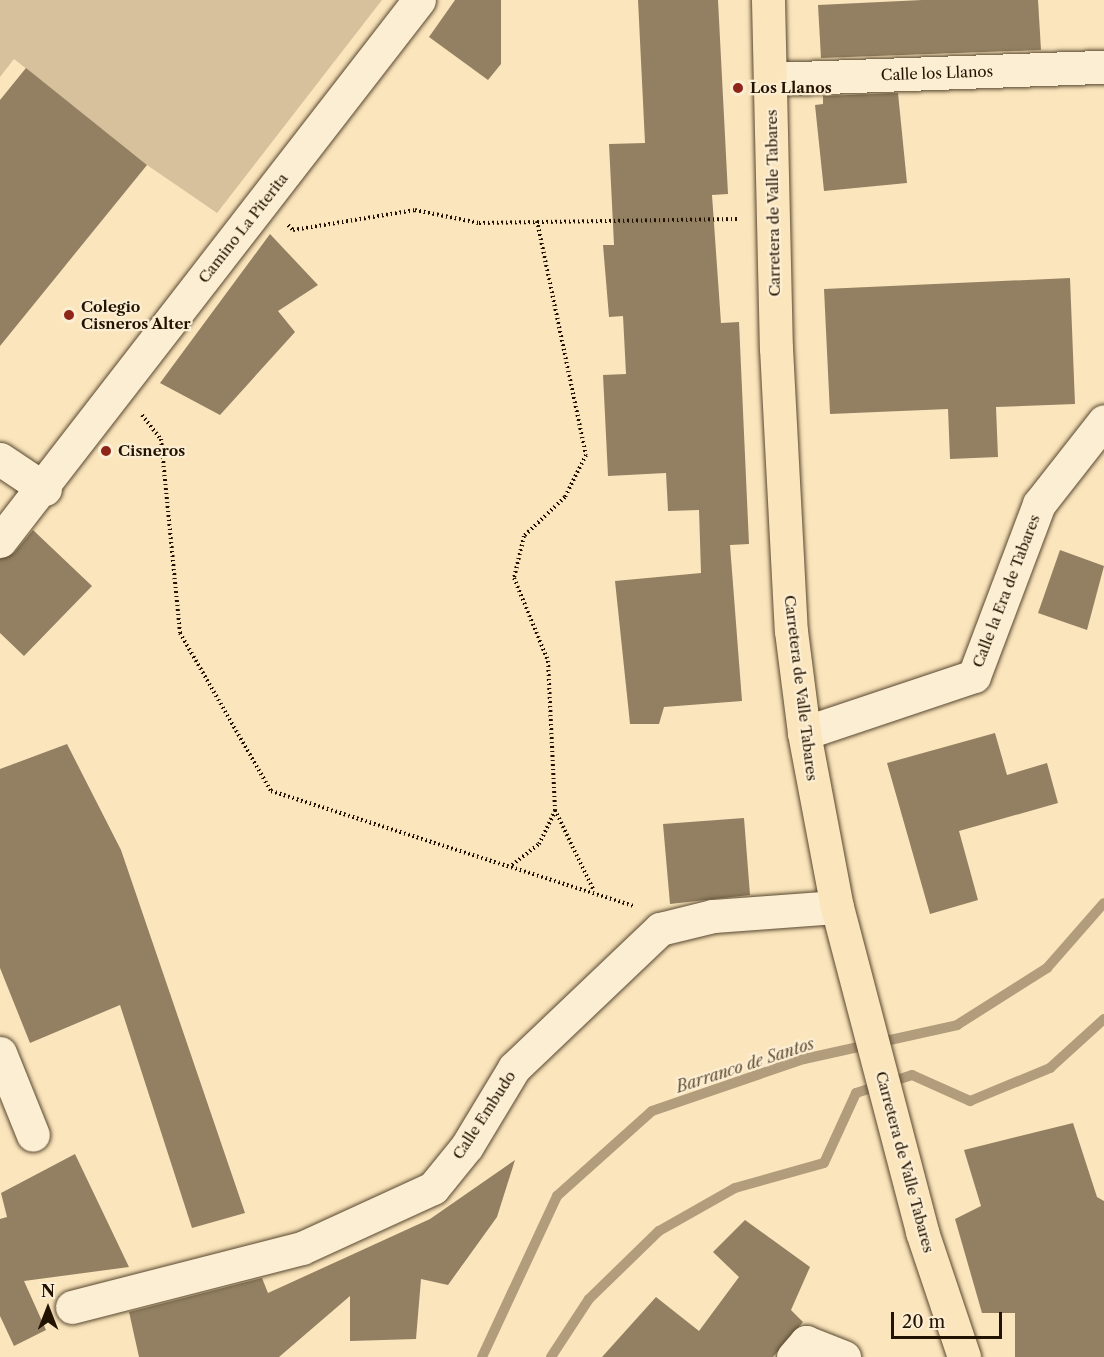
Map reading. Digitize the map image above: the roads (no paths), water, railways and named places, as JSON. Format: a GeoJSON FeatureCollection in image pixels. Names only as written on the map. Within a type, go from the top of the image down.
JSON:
{"type":"FeatureCollection","features":[{"type":"Feature","properties":{"kind":"main road","name":"Carretera de Valle Tabares"},"geometry":{"type":"LineString","coordinates":[[768,0],[774,219],[791,631],[804,733],[837,907],[922,1232],[964,1357]]}},
{"type":"Feature","properties":{"kind":"street","name":"Camino La Piterita"},"geometry":{"type":"LineString","coordinates":[[0,541],[45,489],[120,387],[419,0]]}},
{"type":"Feature","properties":{"kind":"street","name":"Calle los Llanos"},"geometry":{"type":"LineString","coordinates":[[771,79],[1104,67]]}},
{"type":"Feature","properties":{"kind":"street","name":"Calle la Era de Tabares"},"geometry":{"type":"LineString","coordinates":[[804,733],[974,676],[1039,504],[1104,421]]}},
{"type":"Feature","properties":{"kind":"street"},"geometry":{"type":"LineString","coordinates":[[0,459],[45,489]]}},
{"type":"Feature","properties":{"kind":"street","name":"Calle Embudo"},"geometry":{"type":"LineString","coordinates":[[72,1307],[302,1248],[433,1188],[467,1146],[514,1068],[660,928],[713,916],[837,907]]}},
{"type":"Feature","properties":{"kind":"street"},"geometry":{"type":"LineString","coordinates":[[0,1053],[33,1136]]}},
{"type":"Feature","properties":{"kind":"street"},"geometry":{"type":"LineString","coordinates":[[793,1357],[806,1342],[844,1357]]}},
{"type":"Feature","properties":{"kind":"waterway","name":"Barranco de Santos"},"geometry":{"type":"LineString","coordinates":[[482,1357],[557,1196],[652,1111],[804,1059],[957,1025],[1047,968],[1104,903]]}},
{"type":"Feature","properties":{"kind":"waterway"},"geometry":{"type":"LineString","coordinates":[[551,1357],[589,1299],[659,1231],[735,1188],[824,1163],[856,1093],[912,1075],[970,1101],[1050,1068],[1104,1019]]}},
{"type":"Feature","properties":{"kind":"place","name":"Los Llanos"},"geometry":{"type":"Point","coordinates":[738,88]}},
{"type":"Feature","properties":{"kind":"place","name":"Colegio Cisneros Alter"},"geometry":{"type":"Point","coordinates":[69,315]}},
{"type":"Feature","properties":{"kind":"place","name":"Cisneros"},"geometry":{"type":"Point","coordinates":[106,451]}}]}
